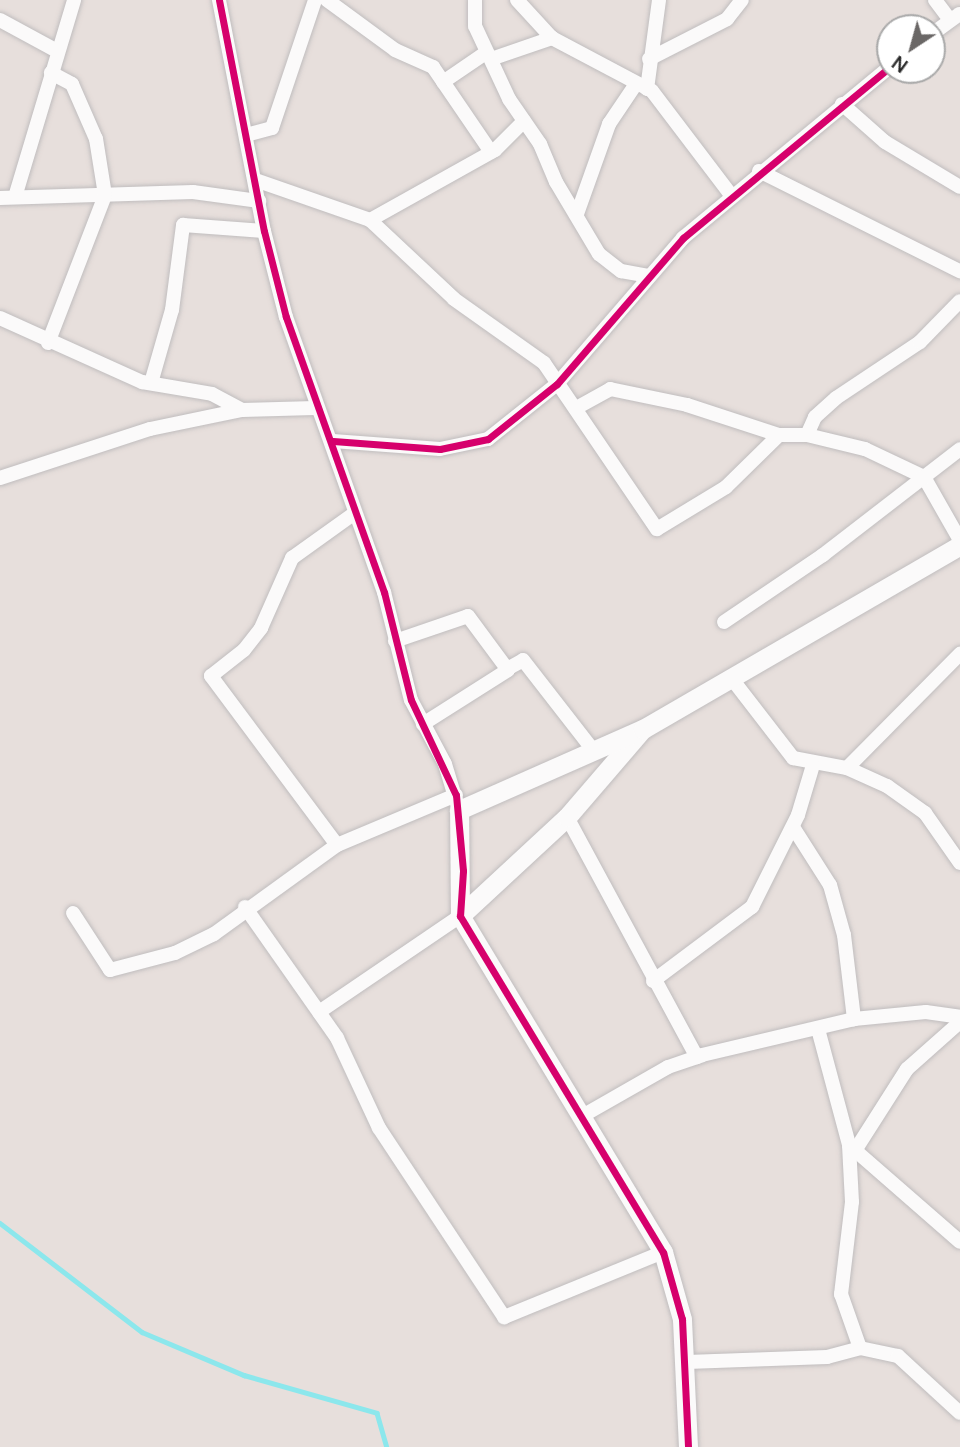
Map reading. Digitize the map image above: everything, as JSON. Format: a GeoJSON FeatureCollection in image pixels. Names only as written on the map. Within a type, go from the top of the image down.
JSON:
{"type":"FeatureCollection","features":[{"type":"Feature","properties":{"kind":"street"},"geometry":{"type":"LineString","coordinates":[[15,197],[74,0]]}},
{"type":"Feature","properties":{"kind":"street"},"geometry":{"type":"LineString","coordinates":[[219,0],[258,181],[264,231],[315,408],[333,441],[352,515],[384,592],[395,641],[423,724],[457,803],[460,916],[584,1115],[663,1252],[687,1362],[688,1447]]}},
{"type":"Feature","properties":{"kind":"street"},"geometry":{"type":"LineString","coordinates":[[246,135],[272,128],[315,0]]}},
{"type":"Feature","properties":{"kind":"street"},"geometry":{"type":"LineString","coordinates":[[327,0],[395,50],[433,67],[491,152]]}},
{"type":"Feature","properties":{"kind":"street"},"geometry":{"type":"LineString","coordinates":[[475,0],[475,26],[489,56],[599,254],[621,271],[650,276]]}},
{"type":"Feature","properties":{"kind":"street"},"geometry":{"type":"LineString","coordinates":[[517,0],[552,38],[641,86],[704,154],[731,195]]}},
{"type":"Feature","properties":{"kind":"street"},"geometry":{"type":"LineString","coordinates":[[577,214],[609,124],[641,86],[649,60],[659,0]]}},
{"type":"Feature","properties":{"kind":"street"},"geometry":{"type":"LineString","coordinates":[[649,60],[727,19],[742,0]]}},
{"type":"Feature","properties":{"kind":"street"},"geometry":{"type":"LineString","coordinates":[[934,0],[955,17]]}},
{"type":"Feature","properties":{"kind":"street"},"geometry":{"type":"LineString","coordinates":[[0,20],[57,51]]}},
{"type":"Feature","properties":{"kind":"street"},"geometry":{"type":"LineString","coordinates":[[443,82],[489,56],[552,38]]}},
{"type":"Feature","properties":{"kind":"street"},"geometry":{"type":"LineString","coordinates":[[48,343],[105,195],[96,139],[77,95],[72,84],[51,73]]}},
{"type":"Feature","properties":{"kind":"street"},"geometry":{"type":"LineString","coordinates":[[333,441],[440,449],[488,439],[557,384],[650,276],[731,195],[876,78]]}},
{"type":"Feature","properties":{"kind":"street"},"geometry":{"type":"LineString","coordinates":[[842,104],[885,142],[960,187]]}},
{"type":"Feature","properties":{"kind":"street"},"geometry":{"type":"LineString","coordinates":[[370,220],[491,152],[524,121]]}},
{"type":"Feature","properties":{"kind":"street"},"geometry":{"type":"LineString","coordinates":[[759,171],[960,271]]}},
{"type":"Feature","properties":{"kind":"street"},"geometry":{"type":"LineString","coordinates":[[258,181],[370,220],[454,299],[544,363],[557,384],[578,407],[657,529],[726,487],[779,435]]}},
{"type":"Feature","properties":{"kind":"street"},"geometry":{"type":"LineString","coordinates":[[0,198],[193,192],[259,201]]}},
{"type":"Feature","properties":{"kind":"street"},"geometry":{"type":"LineString","coordinates":[[151,383],[172,310],[183,225],[264,231]]}},
{"type":"Feature","properties":{"kind":"street"},"geometry":{"type":"LineString","coordinates":[[807,435],[815,417],[836,398],[920,342],[960,302]]}},
{"type":"Feature","properties":{"kind":"street"},"geometry":{"type":"LineString","coordinates":[[0,318],[48,343],[151,383],[212,394],[242,410]]}},
{"type":"Feature","properties":{"kind":"street"},"geometry":{"type":"LineString","coordinates":[[73,913],[110,970],[175,953],[214,934],[245,907],[337,845],[457,803],[643,729],[958,550],[924,477],[865,449],[807,435],[779,435],[687,405],[610,389],[578,407]]}},
{"type":"Feature","properties":{"kind":"street"},"geometry":{"type":"LineString","coordinates":[[0,478],[150,429],[242,410],[315,408]]}},
{"type":"Feature","properties":{"kind":"street"},"geometry":{"type":"LineString","coordinates":[[724,622],[763,599],[960,449]]}},
{"type":"Feature","properties":{"kind":"street"},"geometry":{"type":"LineString","coordinates":[[337,845],[211,676],[244,650],[261,628],[292,558],[352,515]]}},
{"type":"Feature","properties":{"kind":"street"},"geometry":{"type":"LineString","coordinates":[[395,641],[468,616],[507,669]]}},
{"type":"Feature","properties":{"kind":"street"},"geometry":{"type":"LineString","coordinates":[[847,768],[960,654]]}},
{"type":"Feature","properties":{"kind":"street"},"geometry":{"type":"LineString","coordinates":[[423,724],[523,660],[593,750]]}},
{"type":"Feature","properties":{"kind":"street"},"geometry":{"type":"LineString","coordinates":[[732,679],[793,758],[813,765],[847,768],[925,813],[960,863]]}},
{"type":"Feature","properties":{"kind":"street"},"geometry":{"type":"LineString","coordinates":[[319,1012],[460,916],[567,817],[643,729]]}},
{"type":"Feature","properties":{"kind":"street"},"geometry":{"type":"LineString","coordinates":[[653,981],[752,907],[793,827],[813,765]]}},
{"type":"Feature","properties":{"kind":"street"},"geometry":{"type":"LineString","coordinates":[[567,817],[653,981],[697,1057]]}},
{"type":"Feature","properties":{"kind":"street"},"geometry":{"type":"LineString","coordinates":[[793,827],[830,885],[844,935],[854,1019]]}},
{"type":"Feature","properties":{"kind":"street"},"geometry":{"type":"LineString","coordinates":[[245,907],[319,1012],[379,1128],[504,1317],[663,1252]]}},
{"type":"Feature","properties":{"kind":"street"},"geometry":{"type":"LineString","coordinates":[[852,1147],[907,1069],[955,1017],[960,1005]]}},
{"type":"Feature","properties":{"kind":"street"},"geometry":{"type":"LineString","coordinates":[[584,1115],[668,1067],[697,1057],[854,1019],[955,1017]]}},
{"type":"Feature","properties":{"kind":"street"},"geometry":{"type":"LineString","coordinates":[[818,1029],[852,1147],[852,1202],[841,1294],[860,1348]]}},
{"type":"Feature","properties":{"kind":"street"},"geometry":{"type":"LineString","coordinates":[[852,1147],[960,1242]]}},
{"type":"Feature","properties":{"kind":"street"},"geometry":{"type":"LineString","coordinates":[[687,1362],[827,1357],[860,1348],[898,1356],[960,1413]]}},
{"type":"Feature","properties":{"kind":"waterway"},"geometry":{"type":"LineString","coordinates":[[0,1223],[142,1332],[244,1375],[377,1413],[387,1447]]}},
{"type":"Feature","properties":{"kind":"cycle path"},"geometry":{"type":"LineString","coordinates":[[219,0],[264,231],[286,317],[384,592],[411,700],[456,795],[463,871],[460,916],[663,1252],[682,1319],[688,1447]]}},
{"type":"Feature","properties":{"kind":"cycle path"},"geometry":{"type":"LineString","coordinates":[[333,441],[440,449],[488,439],[557,384],[683,238],[876,79]]}}]}
